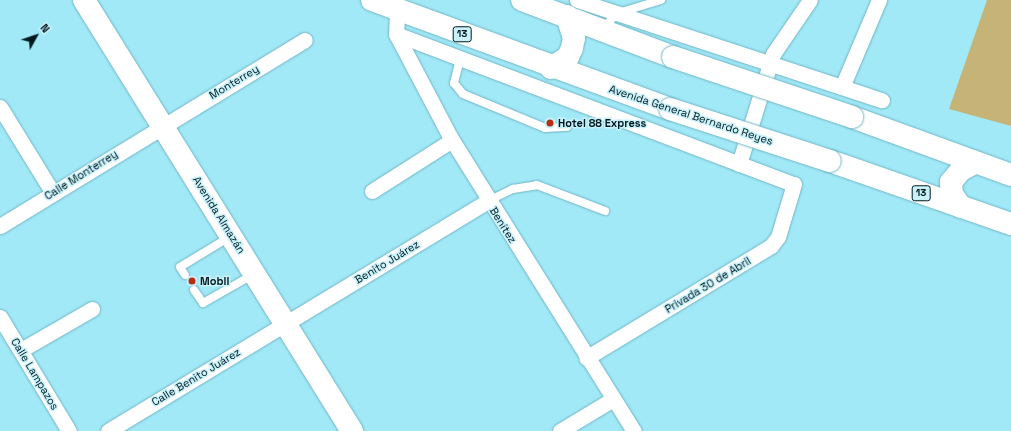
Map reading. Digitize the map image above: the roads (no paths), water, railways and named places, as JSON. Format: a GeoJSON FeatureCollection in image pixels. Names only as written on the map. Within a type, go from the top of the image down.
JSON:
{"type":"FeatureCollection","features":[{"type":"Feature","properties":{"kind":"main road","name":"Avenida Almazán"},"geometry":{"type":"LineString","coordinates":[[84,0],[352,431]]}},
{"type":"Feature","properties":{"kind":"main road","name":"Avenida General Bernardo Reyes"},"geometry":{"type":"LineString","coordinates":[[372,0],[551,68],[670,109],[830,161],[1011,224]]}},
{"type":"Feature","properties":{"kind":"main road"},"geometry":{"type":"LineString","coordinates":[[522,0],[572,8],[602,29],[673,56],[852,117],[975,163],[1011,174]]}},
{"type":"Feature","properties":{"kind":"main road"},"geometry":{"type":"LineString","coordinates":[[551,68],[568,57],[572,48],[574,38],[572,8]]}},
{"type":"Feature","properties":{"kind":"main road"},"geometry":{"type":"LineString","coordinates":[[961,207],[952,194],[951,182],[961,170],[975,163]]}},
{"type":"Feature","properties":{"kind":"street"},"geometry":{"type":"LineString","coordinates":[[397,9],[396,34],[739,164],[770,62],[810,0]]}},
{"type":"Feature","properties":{"kind":"street"},"geometry":{"type":"LineString","coordinates":[[842,86],[879,0]]}},
{"type":"Feature","properties":{"kind":"street"},"geometry":{"type":"LineString","coordinates":[[572,8],[618,13],[882,100]]}},
{"type":"Feature","properties":{"kind":"street","name":"Benítez"},"geometry":{"type":"LineString","coordinates":[[396,34],[452,140],[488,201],[586,358],[634,431]]}},
{"type":"Feature","properties":{"kind":"street","name":"Monterrey"},"geometry":{"type":"LineString","coordinates":[[163,125],[305,40]]}},
{"type":"Feature","properties":{"kind":"street"},"geometry":{"type":"LineString","coordinates":[[0,108],[53,193]]}},
{"type":"Feature","properties":{"kind":"street","name":"Calle Monterrey"},"geometry":{"type":"LineString","coordinates":[[0,226],[163,125]]}},
{"type":"Feature","properties":{"kind":"street"},"geometry":{"type":"LineString","coordinates":[[372,191],[452,140]]}},
{"type":"Feature","properties":{"kind":"street","name":"Privada 30 de Abril"},"geometry":{"type":"LineString","coordinates":[[586,358],[766,251],[778,237],[794,184],[739,164]]}},
{"type":"Feature","properties":{"kind":"street","name":"Benito Juárez"},"geometry":{"type":"LineString","coordinates":[[285,323],[488,201]]}},
{"type":"Feature","properties":{"kind":"street"},"geometry":{"type":"LineString","coordinates":[[21,350],[92,309]]}},
{"type":"Feature","properties":{"kind":"street","name":"Calle Lampazos"},"geometry":{"type":"LineString","coordinates":[[0,317],[69,431]]}},
{"type":"Feature","properties":{"kind":"street","name":"Calle Benito Juárez"},"geometry":{"type":"LineString","coordinates":[[108,431],[285,323]]}},
{"type":"Feature","properties":{"kind":"street"},"geometry":{"type":"LineString","coordinates":[[560,431],[612,398]]}},
{"type":"Feature","properties":{"kind":"lane"},"geometry":{"type":"LineString","coordinates":[[602,29],[618,13],[661,0]]}},
{"type":"Feature","properties":{"kind":"lane"},"geometry":{"type":"LineString","coordinates":[[460,59],[454,83],[463,94],[545,128],[567,127]]}},
{"type":"Feature","properties":{"kind":"lane"},"geometry":{"type":"LineString","coordinates":[[488,201],[513,189],[537,185],[604,211]]}},
{"type":"Feature","properties":{"kind":"lane"},"geometry":{"type":"LineString","coordinates":[[185,275],[180,267],[232,236]]}},
{"type":"Feature","properties":{"kind":"lane"},"geometry":{"type":"LineString","coordinates":[[194,290],[203,303],[255,274]]}},
{"type":"Feature","properties":{"kind":"place","name":"Hotel 88 Express"},"geometry":{"type":"Point","coordinates":[550,123]}},
{"type":"Feature","properties":{"kind":"place","name":"Mobil"},"geometry":{"type":"Point","coordinates":[192,281]}}]}
